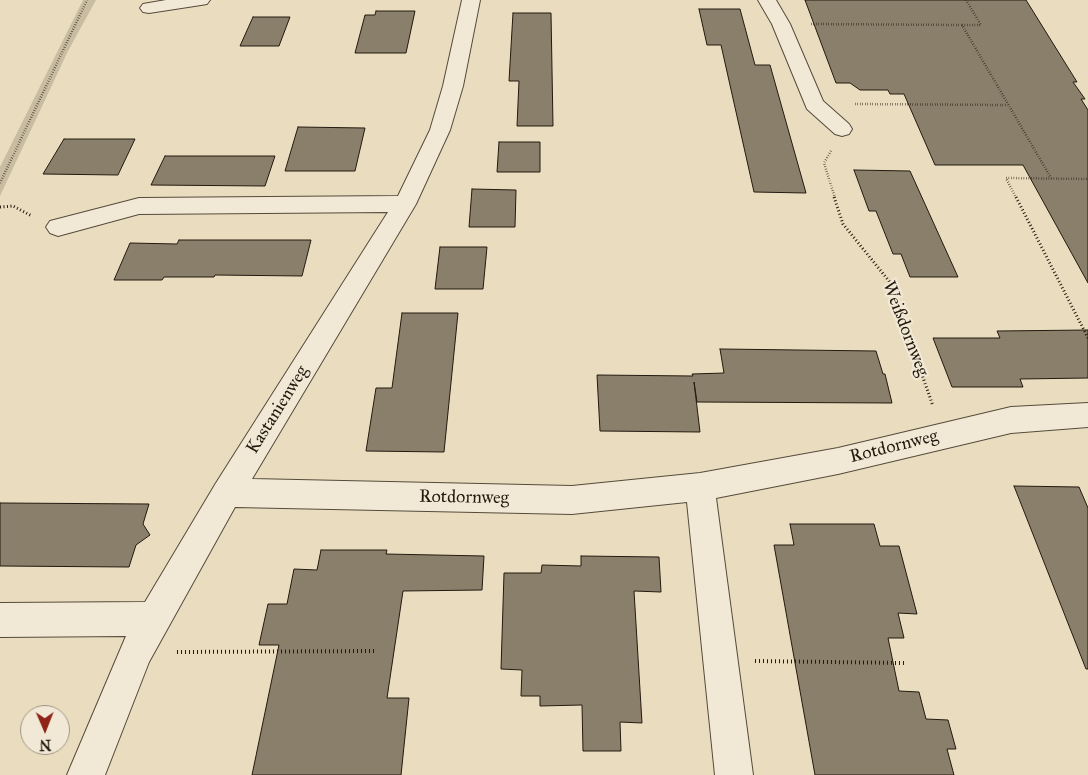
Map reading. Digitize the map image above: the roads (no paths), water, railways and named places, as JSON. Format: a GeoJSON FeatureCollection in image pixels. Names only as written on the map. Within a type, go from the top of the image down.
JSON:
{"type":"FeatureCollection","features":[{"type":"Feature","properties":{"kind":"street"},"geometry":{"type":"LineString","coordinates":[[149,8],[201,0]]}},
{"type":"Feature","properties":{"kind":"street","name":"Kastanienweg"},"geometry":{"type":"LineString","coordinates":[[86,775],[136,652],[154,619],[227,493],[405,204],[440,130],[453,86],[471,0]]}},
{"type":"Feature","properties":{"kind":"street"},"geometry":{"type":"LineString","coordinates":[[766,0],[781,24],[814,104],[842,129]]}},
{"type":"Feature","properties":{"kind":"street"},"geometry":{"type":"LineString","coordinates":[[58,227],[139,206],[405,204]]}},
{"type":"Feature","properties":{"kind":"street","name":"Rotdornweg"},"geometry":{"type":"LineString","coordinates":[[227,493],[572,500],[700,488],[838,461],[1011,420],[1088,415]]}},
{"type":"Feature","properties":{"kind":"street"},"geometry":{"type":"LineString","coordinates":[[700,488],[734,775]]}},
{"type":"Feature","properties":{"kind":"street"},"geometry":{"type":"LineString","coordinates":[[0,620],[154,619]]}}]}
